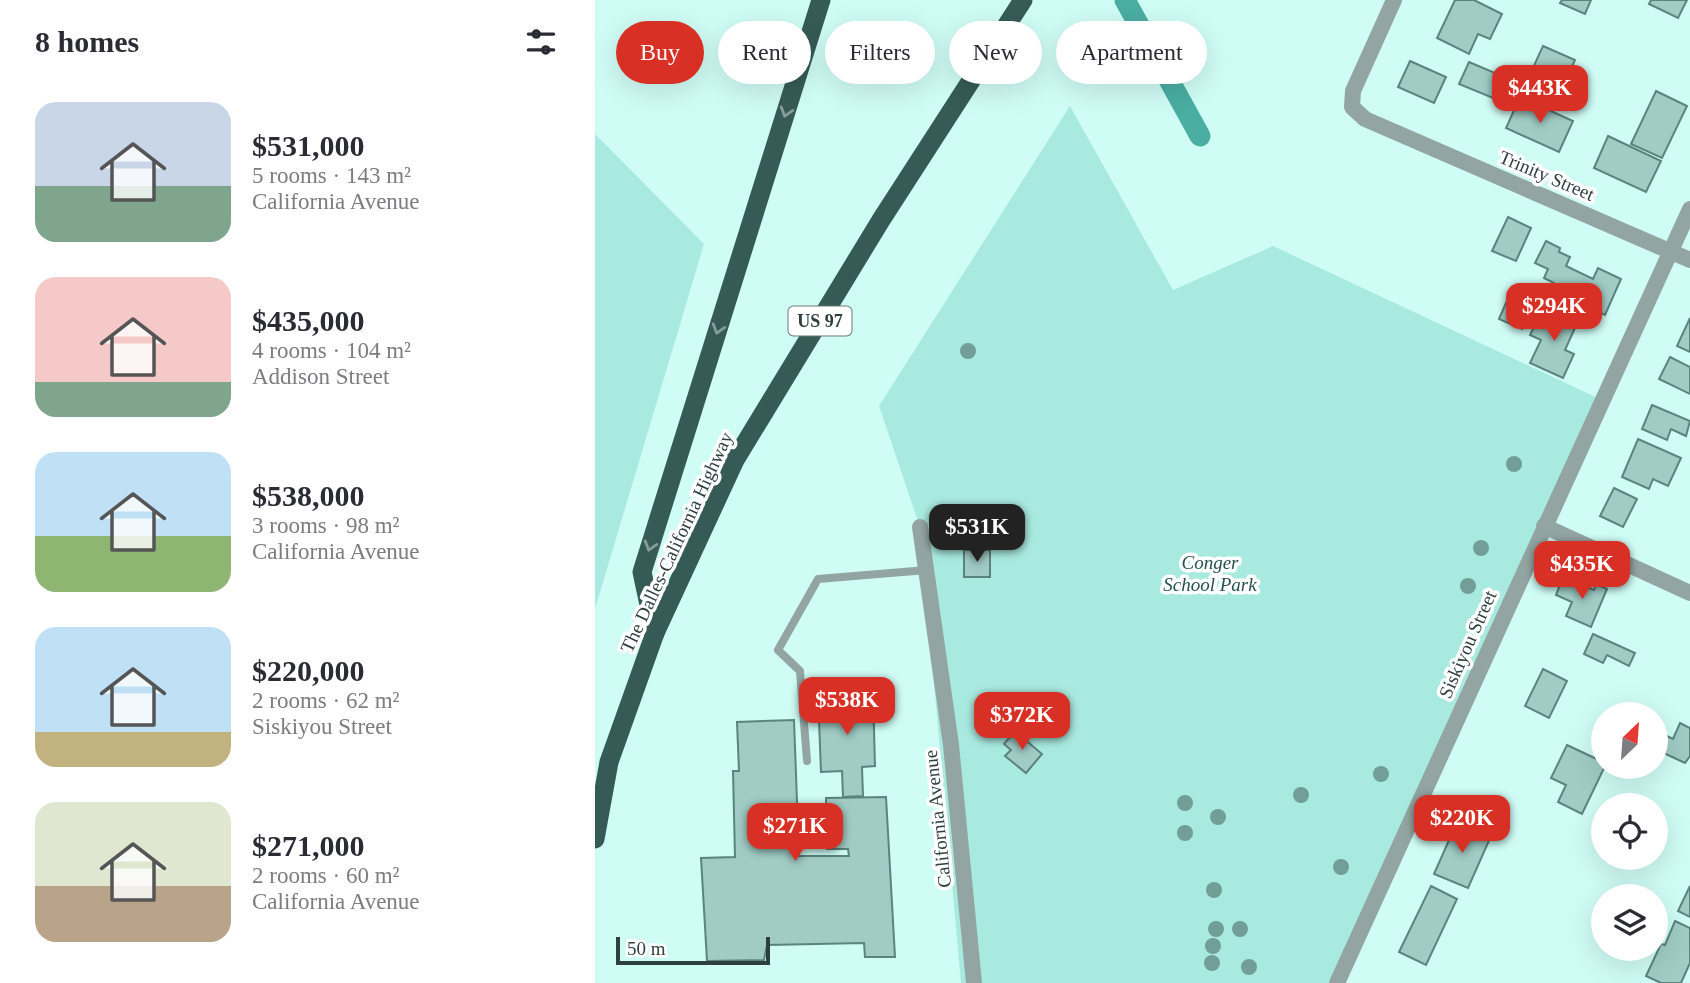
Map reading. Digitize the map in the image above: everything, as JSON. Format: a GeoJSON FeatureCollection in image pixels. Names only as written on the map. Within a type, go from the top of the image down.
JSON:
{"type":"FeatureCollection","features":[{"type":"Feature","properties":{"kind":"highway"},"geometry":{"type":"LineString","coordinates":[[655,633],[642,572],[821,0]]}},
{"type":"Feature","properties":{"kind":"highway","name":"The Dalles-California Highway"},"geometry":{"type":"LineString","coordinates":[[595,839],[609,762],[655,633],[735,460],[881,220],[1023,0]]}},
{"type":"Feature","properties":{"kind":"street","name":"Trinity Street"},"geometry":{"type":"LineString","coordinates":[[1394,0],[1353,91],[1352,107],[1365,118],[1690,260]]}},
{"type":"Feature","properties":{"kind":"street","name":"Siskiyou Street"},"geometry":{"type":"LineString","coordinates":[[1337,983],[1690,209]]}},
{"type":"Feature","properties":{"kind":"street"},"geometry":{"type":"LineString","coordinates":[[1544,526],[1690,593]]}},
{"type":"Feature","properties":{"kind":"street","name":"California Avenue"},"geometry":{"type":"LineString","coordinates":[[920,527],[951,746],[974,983]]}},
{"type":"Feature","properties":{"kind":"lane"},"geometry":{"type":"LineString","coordinates":[[807,761],[800,671],[778,650],[818,579],[927,570]]}},
{"type":"Feature","properties":{"kind":"green space","name":"Conger School Park"},"geometry":{"type":"Polygon","coordinates":[[[1070,106],[1173,290],[1273,246],[1602,400],[1336,983],[961,983],[920,527],[879,406],[1070,106]]]}},
{"type":"Feature","properties":{"kind":"green space"},"geometry":{"type":"Polygon","coordinates":[[[595,134],[704,244],[595,609],[595,134]]]}},
{"type":"Feature","properties":{"kind":"building"},"geometry":{"type":"Polygon","coordinates":[[[1455,0],[1474,0],[1502,14],[1490,39],[1478,34],[1469,54],[1437,38],[1455,0]]]}},
{"type":"Feature","properties":{"kind":"building"},"geometry":{"type":"Polygon","coordinates":[[[1562,0],[1591,0],[1585,14],[1560,3],[1562,0]]]}},
{"type":"Feature","properties":{"kind":"building"},"geometry":{"type":"Polygon","coordinates":[[[1651,0],[1687,0],[1678,18],[1649,4],[1651,0]]]}},
{"type":"Feature","properties":{"kind":"building"},"geometry":{"type":"Polygon","coordinates":[[[1543,46],[1575,60],[1553,108],[1521,94],[1543,46]]]}},
{"type":"Feature","properties":{"kind":"building"},"geometry":{"type":"Polygon","coordinates":[[[1410,61],[1446,77],[1434,103],[1398,87],[1410,61]]]}},
{"type":"Feature","properties":{"kind":"building"},"geometry":{"type":"Polygon","coordinates":[[[1469,62],[1502,76],[1493,98],[1459,84],[1469,62]]]}},
{"type":"Feature","properties":{"kind":"building"},"geometry":{"type":"Polygon","coordinates":[[[1656,91],[1687,106],[1662,158],[1631,144],[1656,91]]]}},
{"type":"Feature","properties":{"kind":"building"},"geometry":{"type":"Polygon","coordinates":[[[1520,97],[1573,121],[1559,152],[1506,128],[1520,97]]]}},
{"type":"Feature","properties":{"kind":"building"},"geometry":{"type":"Polygon","coordinates":[[[1608,136],[1661,161],[1646,192],[1594,168],[1608,136]]]}},
{"type":"Feature","properties":{"kind":"building"},"geometry":{"type":"Polygon","coordinates":[[[1508,217],[1531,228],[1516,261],[1492,251],[1508,217]]]}},
{"type":"Feature","properties":{"kind":"building"},"geometry":{"type":"Polygon","coordinates":[[[1546,241],[1570,257],[1566,266],[1593,279],[1598,268],[1621,279],[1605,315],[1551,290],[1554,283],[1544,278],[1548,269],[1535,263],[1546,241]]]}},
{"type":"Feature","properties":{"kind":"building"},"geometry":{"type":"Polygon","coordinates":[[[1512,289],[1535,299],[1522,329],[1499,319],[1512,289]]]}},
{"type":"Feature","properties":{"kind":"building"},"geometry":{"type":"Polygon","coordinates":[[[1555,308],[1579,319],[1565,350],[1574,354],[1563,378],[1530,363],[1541,340],[1530,335],[1537,321],[1547,325],[1555,308]]]}},
{"type":"Feature","properties":{"kind":"building"},"geometry":{"type":"Polygon","coordinates":[[[1690,318],[1690,352],[1677,346],[1690,318]]]}},
{"type":"Feature","properties":{"kind":"building"},"geometry":{"type":"Polygon","coordinates":[[[1670,357],[1690,367],[1690,394],[1659,379],[1670,357]]]}},
{"type":"Feature","properties":{"kind":"building"},"geometry":{"type":"Polygon","coordinates":[[[1652,405],[1690,421],[1686,436],[1671,429],[1667,440],[1642,429],[1652,405]]]}},
{"type":"Feature","properties":{"kind":"building"},"geometry":{"type":"Polygon","coordinates":[[[1638,439],[1681,458],[1668,486],[1653,479],[1649,489],[1622,477],[1638,439]]]}},
{"type":"Feature","properties":{"kind":"building"},"geometry":{"type":"Polygon","coordinates":[[[1614,488],[1637,499],[1623,527],[1600,516],[1614,488]]]}},
{"type":"Feature","properties":{"kind":"building"},"geometry":{"type":"Polygon","coordinates":[[[964,550],[990,550],[990,577],[964,577],[964,550]]]}},
{"type":"Feature","properties":{"kind":"building"},"geometry":{"type":"Polygon","coordinates":[[[1563,577],[1594,590],[1596,584],[1607,589],[1591,627],[1566,616],[1572,602],[1556,595],[1563,577]]]}},
{"type":"Feature","properties":{"kind":"building"},"geometry":{"type":"Polygon","coordinates":[[[1593,634],[1635,653],[1629,666],[1607,655],[1603,663],[1584,654],[1593,634]]]}},
{"type":"Feature","properties":{"kind":"building"},"geometry":{"type":"Polygon","coordinates":[[[1543,669],[1567,681],[1549,718],[1525,706],[1543,669]]]}},
{"type":"Feature","properties":{"kind":"building"},"geometry":{"type":"Polygon","coordinates":[[[873,693],[875,766],[862,767],[863,796],[843,797],[842,771],[821,772],[818,694],[873,693]]]}},
{"type":"Feature","properties":{"kind":"building"},"geometry":{"type":"Polygon","coordinates":[[[794,720],[799,856],[849,856],[848,849],[827,849],[826,798],[886,797],[895,957],[865,957],[864,943],[767,945],[764,960],[707,961],[701,858],[735,857],[733,771],[739,771],[737,722],[794,720]]]}},
{"type":"Feature","properties":{"kind":"building"},"geometry":{"type":"Polygon","coordinates":[[[1680,723],[1690,728],[1690,756],[1685,763],[1668,755],[1668,736],[1673,739],[1680,723]]]}},
{"type":"Feature","properties":{"kind":"building"},"geometry":{"type":"Polygon","coordinates":[[[1015,731],[1042,754],[1026,773],[1005,756],[1011,750],[1004,744],[1015,731]]]}},
{"type":"Feature","properties":{"kind":"building"},"geometry":{"type":"Polygon","coordinates":[[[1567,745],[1591,756],[1591,779],[1599,779],[1582,814],[1558,802],[1566,785],[1551,778],[1567,745]]]}},
{"type":"Feature","properties":{"kind":"building"},"geometry":{"type":"Polygon","coordinates":[[[1457,822],[1491,836],[1468,888],[1434,874],[1457,822]]]}},
{"type":"Feature","properties":{"kind":"building"},"geometry":{"type":"Polygon","coordinates":[[[1431,886],[1457,899],[1426,965],[1399,952],[1431,886]]]}},
{"type":"Feature","properties":{"kind":"building"},"geometry":{"type":"Polygon","coordinates":[[[1690,886],[1690,917],[1678,911],[1690,886]]]}},
{"type":"Feature","properties":{"kind":"building"},"geometry":{"type":"Polygon","coordinates":[[[1675,921],[1690,928],[1690,963],[1681,983],[1661,983],[1646,976],[1653,961],[1668,961],[1668,938],[1675,921]]]}},
{"type":"Feature","properties":{"kind":"waterway"},"geometry":{"type":"LineString","coordinates":[[1125,0],[1200,136]]}}]}
